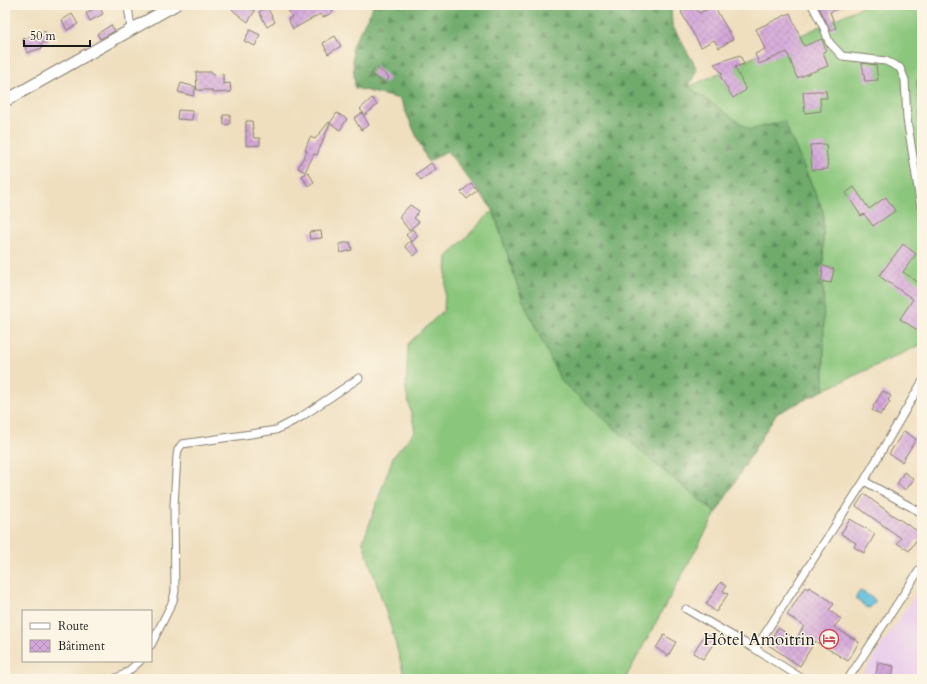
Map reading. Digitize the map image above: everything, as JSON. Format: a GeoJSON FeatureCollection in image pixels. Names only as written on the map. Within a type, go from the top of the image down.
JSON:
{"type":"FeatureCollection","features":[{"type":"Feature","properties":{"kind":"main road"},"geometry":{"type":"LineString","coordinates":[[5,101],[175,5]]}},
{"type":"Feature","properties":{"kind":"street"},"geometry":{"type":"LineString","coordinates":[[128,5],[131,30]]}},
{"type":"Feature","properties":{"kind":"street"},"geometry":{"type":"LineString","coordinates":[[812,5],[824,28],[829,42],[842,56],[886,61],[900,68],[905,80],[907,120],[922,214]]}},
{"type":"Feature","properties":{"kind":"street"},"geometry":{"type":"LineString","coordinates":[[152,643],[173,601],[175,591],[174,505],[176,456],[182,444],[276,430],[301,417],[359,378]]}},
{"type":"Feature","properties":{"kind":"street"},"geometry":{"type":"LineString","coordinates":[[755,649],[864,481],[922,382]]}},
{"type":"Feature","properties":{"kind":"street"},"geometry":{"type":"LineString","coordinates":[[864,481],[922,513]]}},
{"type":"Feature","properties":{"kind":"street"},"geometry":{"type":"LineString","coordinates":[[848,679],[922,566]]}},
{"type":"Feature","properties":{"kind":"street"},"geometry":{"type":"LineString","coordinates":[[686,609],[803,679]]}},
{"type":"Feature","properties":{"kind":"street"},"geometry":{"type":"LineString","coordinates":[[114,679],[125,674],[139,662]]}},
{"type":"Feature","properties":{"kind":"shaded area"},"geometry":{"type":"Polygon","coordinates":[[[918,590],[922,592],[922,679],[860,679],[918,590]]]}},
{"type":"Feature","properties":{"kind":"green space"},"geometry":{"type":"Polygon","coordinates":[[[372,5],[671,5],[672,25],[697,69],[689,87],[750,130],[784,121],[823,211],[824,390],[776,414],[716,513],[659,467],[561,381],[522,299],[493,210],[447,151],[428,162],[400,99],[355,88],[352,46],[373,7],[372,5]]]}},
{"type":"Feature","properties":{"kind":"green space"},"geometry":{"type":"Polygon","coordinates":[[[866,5],[915,5],[916,8],[922,8],[922,77],[917,80],[922,179],[922,344],[824,390],[823,211],[784,122],[750,130],[718,120],[689,87],[866,5]]]}},
{"type":"Feature","properties":{"kind":"green space"},"geometry":{"type":"Polygon","coordinates":[[[922,77],[922,179],[917,80],[922,77]]]}},
{"type":"Feature","properties":{"kind":"green space"},"geometry":{"type":"Polygon","coordinates":[[[493,210],[522,299],[659,467],[716,513],[625,679],[405,679],[392,630],[363,542],[393,457],[415,431],[406,391],[408,344],[444,310],[447,257],[493,210]]]}},
{"type":"Feature","properties":{"kind":"water"},"geometry":{"type":"Polygon","coordinates":[[[860,591],[875,600],[870,608],[866,607],[856,599],[860,591]]]}},
{"type":"Feature","properties":{"kind":"building"},"geometry":{"type":"Polygon","coordinates":[[[228,5],[246,5],[255,11],[248,22],[228,5]]]}},
{"type":"Feature","properties":{"kind":"building"},"geometry":{"type":"Polygon","coordinates":[[[285,5],[306,5],[309,11],[320,5],[329,5],[333,12],[322,18],[320,14],[293,29],[288,19],[292,17],[285,5]]]}},
{"type":"Feature","properties":{"kind":"building"},"geometry":{"type":"Polygon","coordinates":[[[693,5],[699,13],[714,6],[733,39],[719,48],[714,40],[701,47],[681,12],[693,5]]]}},
{"type":"Feature","properties":{"kind":"building"},"geometry":{"type":"Polygon","coordinates":[[[818,5],[846,5],[830,12],[836,28],[830,30],[818,5]]]}},
{"type":"Feature","properties":{"kind":"building"},"geometry":{"type":"Polygon","coordinates":[[[99,6],[103,14],[90,21],[86,13],[99,6]]]}},
{"type":"Feature","properties":{"kind":"building"},"geometry":{"type":"Polygon","coordinates":[[[267,7],[275,22],[267,27],[259,12],[267,7]]]}},
{"type":"Feature","properties":{"kind":"building"},"geometry":{"type":"Polygon","coordinates":[[[790,13],[804,46],[822,39],[826,51],[823,52],[828,66],[797,78],[787,52],[759,64],[755,54],[765,49],[756,29],[790,13]]]}},
{"type":"Feature","properties":{"kind":"building"},"geometry":{"type":"Polygon","coordinates":[[[72,14],[78,24],[67,30],[62,20],[72,14]]]}},
{"type":"Feature","properties":{"kind":"building"},"geometry":{"type":"Polygon","coordinates":[[[111,25],[115,31],[100,39],[97,34],[111,25]]]}},
{"type":"Feature","properties":{"kind":"building"},"geometry":{"type":"Polygon","coordinates":[[[250,30],[260,35],[255,46],[244,41],[250,30]]]}},
{"type":"Feature","properties":{"kind":"building"},"geometry":{"type":"Polygon","coordinates":[[[45,31],[49,41],[41,44],[42,48],[27,53],[23,39],[45,31]]]}},
{"type":"Feature","properties":{"kind":"building"},"geometry":{"type":"Polygon","coordinates":[[[335,36],[341,46],[328,54],[323,43],[335,36]]]}},
{"type":"Feature","properties":{"kind":"building"},"geometry":{"type":"Polygon","coordinates":[[[740,55],[744,64],[735,67],[746,90],[733,98],[720,76],[723,74],[714,64],[740,55]]]}},
{"type":"Feature","properties":{"kind":"building"},"geometry":{"type":"Polygon","coordinates":[[[862,63],[876,65],[878,80],[865,81],[862,63]]]}},
{"type":"Feature","properties":{"kind":"building"},"geometry":{"type":"Polygon","coordinates":[[[376,67],[389,77],[385,84],[371,74],[376,67]]]}},
{"type":"Feature","properties":{"kind":"building"},"geometry":{"type":"Polygon","coordinates":[[[196,72],[212,72],[212,75],[223,74],[223,84],[230,83],[231,92],[212,93],[212,90],[197,90],[196,72]]]}},
{"type":"Feature","properties":{"kind":"building"},"geometry":{"type":"Polygon","coordinates":[[[181,83],[196,87],[193,96],[178,92],[181,83]]]}},
{"type":"Feature","properties":{"kind":"building"},"geometry":{"type":"Polygon","coordinates":[[[826,91],[827,98],[820,98],[821,111],[805,113],[803,92],[826,91]]]}},
{"type":"Feature","properties":{"kind":"building"},"geometry":{"type":"Polygon","coordinates":[[[372,98],[377,105],[365,115],[360,109],[372,98]]]}},
{"type":"Feature","properties":{"kind":"building"},"geometry":{"type":"Polygon","coordinates":[[[178,110],[193,111],[192,120],[177,119],[178,110]]]}},
{"type":"Feature","properties":{"kind":"building"},"geometry":{"type":"Polygon","coordinates":[[[337,113],[347,119],[340,130],[330,123],[337,113]]]}},
{"type":"Feature","properties":{"kind":"building"},"geometry":{"type":"Polygon","coordinates":[[[362,113],[369,125],[361,130],[354,118],[362,113]]]}},
{"type":"Feature","properties":{"kind":"building"},"geometry":{"type":"Polygon","coordinates":[[[223,115],[230,115],[230,124],[224,125],[223,115]]]}},
{"type":"Feature","properties":{"kind":"building"},"geometry":{"type":"Polygon","coordinates":[[[246,121],[252,121],[254,138],[260,138],[260,145],[246,146],[246,121]]]}},
{"type":"Feature","properties":{"kind":"building"},"geometry":{"type":"Polygon","coordinates":[[[329,122],[330,123],[317,155],[314,154],[305,172],[298,168],[307,151],[305,150],[310,137],[315,139],[329,122]]]}},
{"type":"Feature","properties":{"kind":"building"},"geometry":{"type":"Polygon","coordinates":[[[826,144],[828,169],[812,170],[810,145],[826,144]]]}},
{"type":"Feature","properties":{"kind":"building"},"geometry":{"type":"Polygon","coordinates":[[[431,163],[436,169],[421,180],[416,174],[431,163]]]}},
{"type":"Feature","properties":{"kind":"building"},"geometry":{"type":"Polygon","coordinates":[[[308,172],[314,182],[308,186],[302,176],[308,172]]]}},
{"type":"Feature","properties":{"kind":"building"},"geometry":{"type":"Polygon","coordinates":[[[471,183],[477,190],[467,199],[461,192],[471,183]]]}},
{"type":"Feature","properties":{"kind":"building"},"geometry":{"type":"Polygon","coordinates":[[[854,187],[869,209],[886,197],[895,211],[873,226],[864,214],[861,216],[846,193],[854,187]]]}},
{"type":"Feature","properties":{"kind":"building"},"geometry":{"type":"Polygon","coordinates":[[[410,205],[419,211],[414,218],[419,222],[409,230],[399,217],[410,205]]]}},
{"type":"Feature","properties":{"kind":"building"},"geometry":{"type":"Polygon","coordinates":[[[412,229],[418,236],[412,242],[406,235],[412,229]]]}},
{"type":"Feature","properties":{"kind":"building"},"geometry":{"type":"Polygon","coordinates":[[[321,231],[322,238],[310,239],[309,232],[321,231]]]}},
{"type":"Feature","properties":{"kind":"building"},"geometry":{"type":"Polygon","coordinates":[[[410,241],[419,251],[414,256],[405,246],[410,241]]]}},
{"type":"Feature","properties":{"kind":"building"},"geometry":{"type":"Polygon","coordinates":[[[350,242],[352,250],[341,253],[339,244],[350,242]]]}},
{"type":"Feature","properties":{"kind":"building"},"geometry":{"type":"Polygon","coordinates":[[[903,244],[916,254],[903,272],[922,285],[922,333],[900,319],[913,299],[879,276],[903,244]]]}},
{"type":"Feature","properties":{"kind":"building"},"geometry":{"type":"Polygon","coordinates":[[[823,266],[834,269],[831,283],[821,281],[823,266]]]}},
{"type":"Feature","properties":{"kind":"building"},"geometry":{"type":"Polygon","coordinates":[[[883,391],[891,396],[888,400],[890,402],[880,415],[872,410],[883,391]]]}},
{"type":"Feature","properties":{"kind":"building"},"geometry":{"type":"Polygon","coordinates":[[[904,431],[916,439],[902,462],[889,454],[904,431]]]}},
{"type":"Feature","properties":{"kind":"building"},"geometry":{"type":"Polygon","coordinates":[[[904,472],[914,479],[906,490],[897,484],[904,472]]]}},
{"type":"Feature","properties":{"kind":"building"},"geometry":{"type":"Polygon","coordinates":[[[864,494],[922,534],[922,543],[917,539],[909,551],[897,543],[901,538],[856,506],[864,494]]]}},
{"type":"Feature","properties":{"kind":"building"},"geometry":{"type":"Polygon","coordinates":[[[850,519],[875,534],[864,553],[854,547],[856,543],[841,534],[850,519]]]}},
{"type":"Feature","properties":{"kind":"building"},"geometry":{"type":"Polygon","coordinates":[[[721,582],[726,586],[723,591],[728,594],[716,612],[706,604],[721,582]]]}},
{"type":"Feature","properties":{"kind":"building"},"geometry":{"type":"Polygon","coordinates":[[[805,587],[808,589],[809,587],[834,604],[829,610],[841,619],[834,627],[859,642],[848,661],[815,641],[800,666],[767,644],[778,628],[796,639],[804,626],[787,615],[805,587]]]}},
{"type":"Feature","properties":{"kind":"building"},"geometry":{"type":"Polygon","coordinates":[[[706,633],[716,640],[703,659],[693,653],[706,633]]]}},
{"type":"Feature","properties":{"kind":"building"},"geometry":{"type":"Polygon","coordinates":[[[664,635],[676,642],[668,656],[656,648],[664,635]]]}},
{"type":"Feature","properties":{"kind":"building"},"geometry":{"type":"Polygon","coordinates":[[[878,663],[894,666],[892,679],[875,679],[878,663]]]}},
{"type":"Feature","properties":{"kind":"place","name":"Hôtel Amoitrin"},"geometry":{"type":"Point","coordinates":[829,639]}}]}
